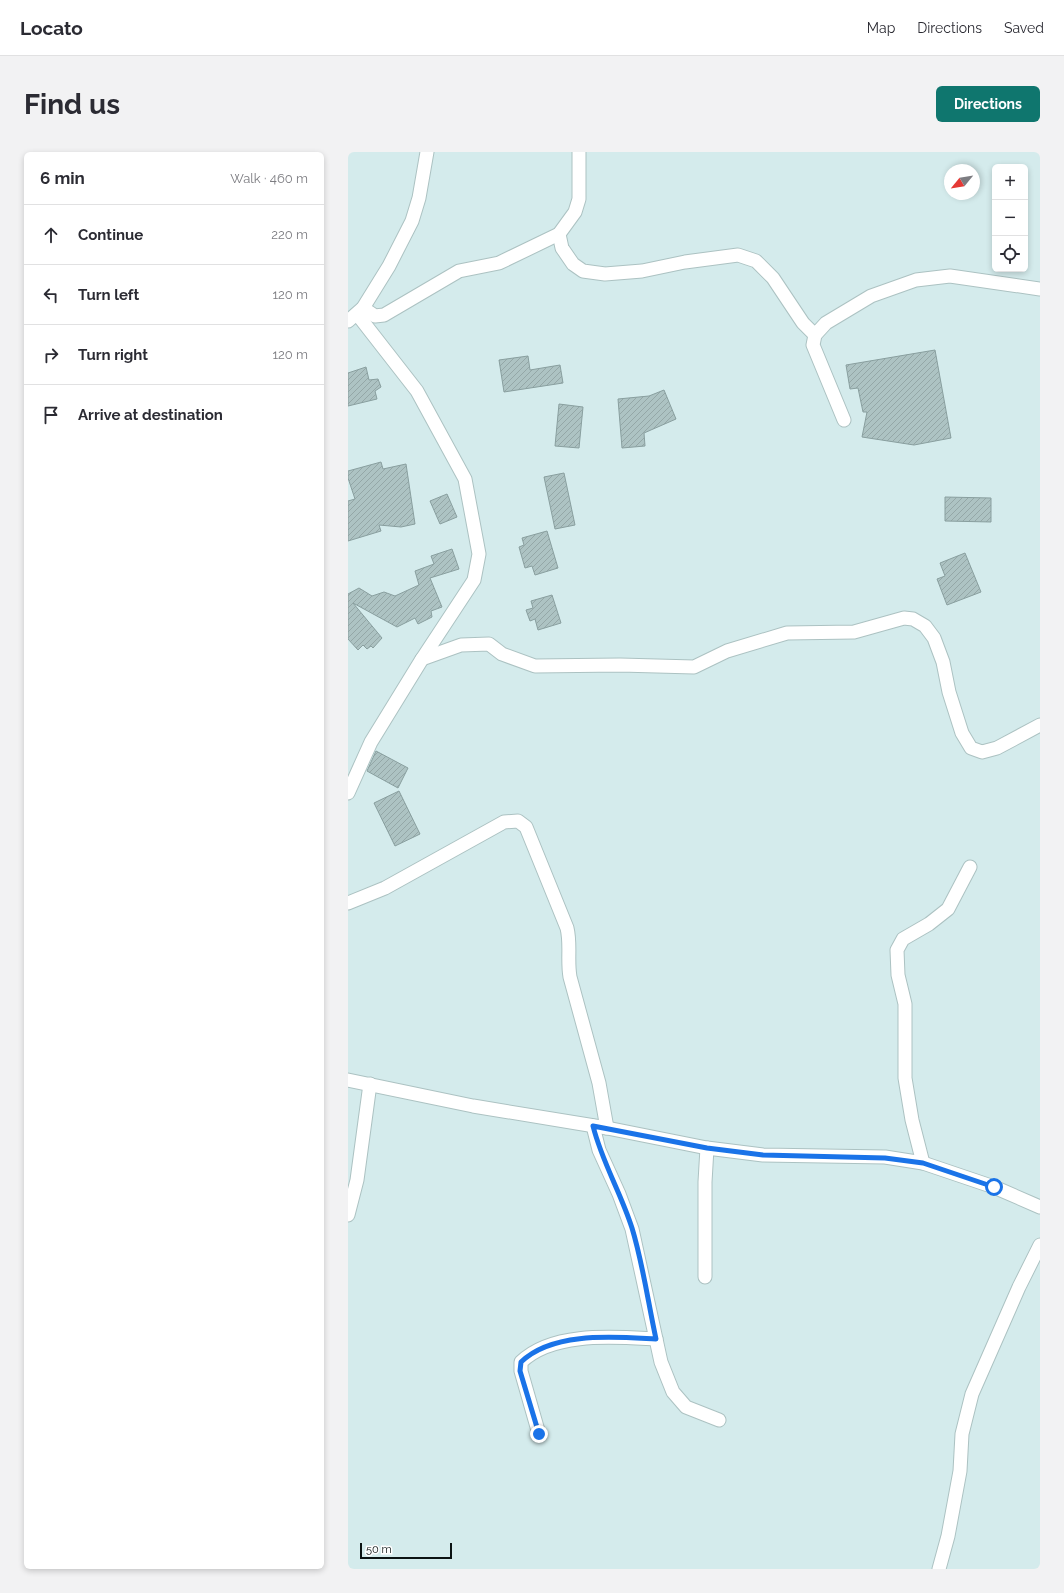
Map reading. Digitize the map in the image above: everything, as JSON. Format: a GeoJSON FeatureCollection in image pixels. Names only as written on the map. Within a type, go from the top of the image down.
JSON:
{"type":"FeatureCollection","features":[{"type":"Feature","properties":{"kind":"street"},"geometry":{"type":"LineString","coordinates":[[356,314],[389,266],[412,221],[426,152]]}},
{"type":"Feature","properties":{"kind":"street"},"geometry":{"type":"LineString","coordinates":[[356,314],[375,316],[384,314],[459,271],[499,263],[559,234],[575,212],[579,200],[579,152]]}},
{"type":"Feature","properties":{"kind":"street"},"geometry":{"type":"LineString","coordinates":[[559,234],[562,248],[573,264],[583,271],[605,274],[642,271],[684,262],[738,255],[756,261],[773,278],[803,322],[815,335]]}},
{"type":"Feature","properties":{"kind":"street"},"geometry":{"type":"LineString","coordinates":[[844,420],[815,354],[813,345],[815,335],[826,323],[871,296],[916,280],[950,276],[1040,289]]}},
{"type":"Feature","properties":{"kind":"street"},"geometry":{"type":"LineString","coordinates":[[348,793],[370,742],[474,580],[479,554],[465,479],[417,391],[356,314]]}},
{"type":"Feature","properties":{"kind":"street"},"geometry":{"type":"LineString","coordinates":[[422,659],[461,645],[489,644],[502,654],[535,666],[620,665],[694,667],[727,651],[787,633],[854,632],[904,618],[913,619],[926,626],[934,638],[943,662],[949,692],[962,733],[971,748],[982,752],[997,748],[1040,725]]}},
{"type":"Feature","properties":{"kind":"street"},"geometry":{"type":"LineString","coordinates":[[348,903],[385,888],[504,822],[518,821],[526,827],[570,941],[568,967],[599,1083],[607,1128]]}},
{"type":"Feature","properties":{"kind":"street"},"geometry":{"type":"LineString","coordinates":[[923,1163],[912,1120],[905,1078],[905,1004],[898,975],[897,950],[902,938],[929,924],[948,909],[970,867]]}},
{"type":"Feature","properties":{"kind":"street"},"geometry":{"type":"LineString","coordinates":[[348,1080],[473,1106],[607,1128],[707,1148],[763,1155],[885,1158],[923,1163],[994,1187],[1040,1208]]}},
{"type":"Feature","properties":{"kind":"street"},"geometry":{"type":"LineString","coordinates":[[348,1215],[357,1180],[370,1084]]}},
{"type":"Feature","properties":{"kind":"street"},"geometry":{"type":"LineString","coordinates":[[593,1126],[599,1150],[619,1194],[632,1229],[656,1339],[672,1392],[686,1407],[719,1420]]}},
{"type":"Feature","properties":{"kind":"street"},"geometry":{"type":"LineString","coordinates":[[705,1277],[705,1182],[707,1148]]}},
{"type":"Feature","properties":{"kind":"street"},"geometry":{"type":"LineString","coordinates":[[939,1569],[948,1536],[960,1471],[962,1434],[972,1394],[1019,1287],[1040,1245]]}},
{"type":"Feature","properties":{"kind":"street"},"geometry":{"type":"LineString","coordinates":[[539,1434],[520,1371],[521,1362],[530,1353],[564,1340],[611,1336],[656,1339]]}},
{"type":"Feature","properties":{"kind":"building"},"geometry":{"type":"Polygon","coordinates":[[[935,350],[951,438],[914,445],[862,437],[867,412],[863,412],[858,388],[850,389],[846,365],[935,350]]]}},
{"type":"Feature","properties":{"kind":"building"},"geometry":{"type":"Polygon","coordinates":[[[528,356],[530,370],[560,365],[563,383],[504,392],[499,360],[528,356]]]}},
{"type":"Feature","properties":{"kind":"building"},"geometry":{"type":"Polygon","coordinates":[[[366,367],[369,380],[378,379],[381,387],[375,391],[377,399],[348,406],[348,373],[366,367]]]}},
{"type":"Feature","properties":{"kind":"building"},"geometry":{"type":"Polygon","coordinates":[[[664,390],[676,419],[644,433],[645,446],[622,448],[618,399],[649,396],[664,390]]]}},
{"type":"Feature","properties":{"kind":"building"},"geometry":{"type":"Polygon","coordinates":[[[559,404],[583,407],[579,448],[555,446],[559,404]]]}},
{"type":"Feature","properties":{"kind":"building"},"geometry":{"type":"Polygon","coordinates":[[[381,462],[383,469],[406,464],[415,524],[401,527],[379,525],[381,531],[348,541],[348,501],[355,499],[348,478],[348,471],[381,462]]]}},
{"type":"Feature","properties":{"kind":"building"},"geometry":{"type":"Polygon","coordinates":[[[564,473],[575,525],[555,529],[544,477],[564,473]]]}},
{"type":"Feature","properties":{"kind":"building"},"geometry":{"type":"Polygon","coordinates":[[[447,494],[457,517],[440,524],[430,501],[447,494]]]}},
{"type":"Feature","properties":{"kind":"building"},"geometry":{"type":"Polygon","coordinates":[[[945,497],[991,498],[991,522],[945,521],[945,497]]]}},
{"type":"Feature","properties":{"kind":"building"},"geometry":{"type":"Polygon","coordinates":[[[547,531],[558,568],[535,575],[532,566],[525,568],[519,547],[524,545],[522,538],[547,531]]]}},
{"type":"Feature","properties":{"kind":"building"},"geometry":{"type":"Polygon","coordinates":[[[452,549],[459,569],[430,578],[442,607],[431,611],[432,617],[418,624],[415,618],[397,627],[353,603],[382,638],[373,648],[371,646],[367,649],[363,645],[358,650],[348,639],[348,594],[359,588],[372,596],[384,592],[395,596],[419,585],[415,571],[434,564],[431,556],[452,549]]]}},
{"type":"Feature","properties":{"kind":"building"},"geometry":{"type":"Polygon","coordinates":[[[965,553],[981,592],[947,605],[937,579],[945,576],[940,563],[965,553]]]}},
{"type":"Feature","properties":{"kind":"building"},"geometry":{"type":"Polygon","coordinates":[[[552,595],[561,623],[538,630],[535,619],[530,621],[526,610],[533,608],[531,601],[552,595]]]}},
{"type":"Feature","properties":{"kind":"building"},"geometry":{"type":"Polygon","coordinates":[[[376,751],[408,768],[398,788],[367,771],[376,751]]]}},
{"type":"Feature","properties":{"kind":"building"},"geometry":{"type":"Polygon","coordinates":[[[399,791],[420,834],[395,846],[374,803],[399,791]]]}},
{"type":"Feature","properties":{"kind":"route"},"geometry":{"type":"LineString","coordinates":[[539,1434],[520,1371],[521,1362],[530,1353],[564,1340],[611,1336],[656,1339],[632,1229],[619,1194],[599,1150],[593,1126],[707,1148],[763,1155],[885,1158],[923,1163],[994,1187]]}}]}
